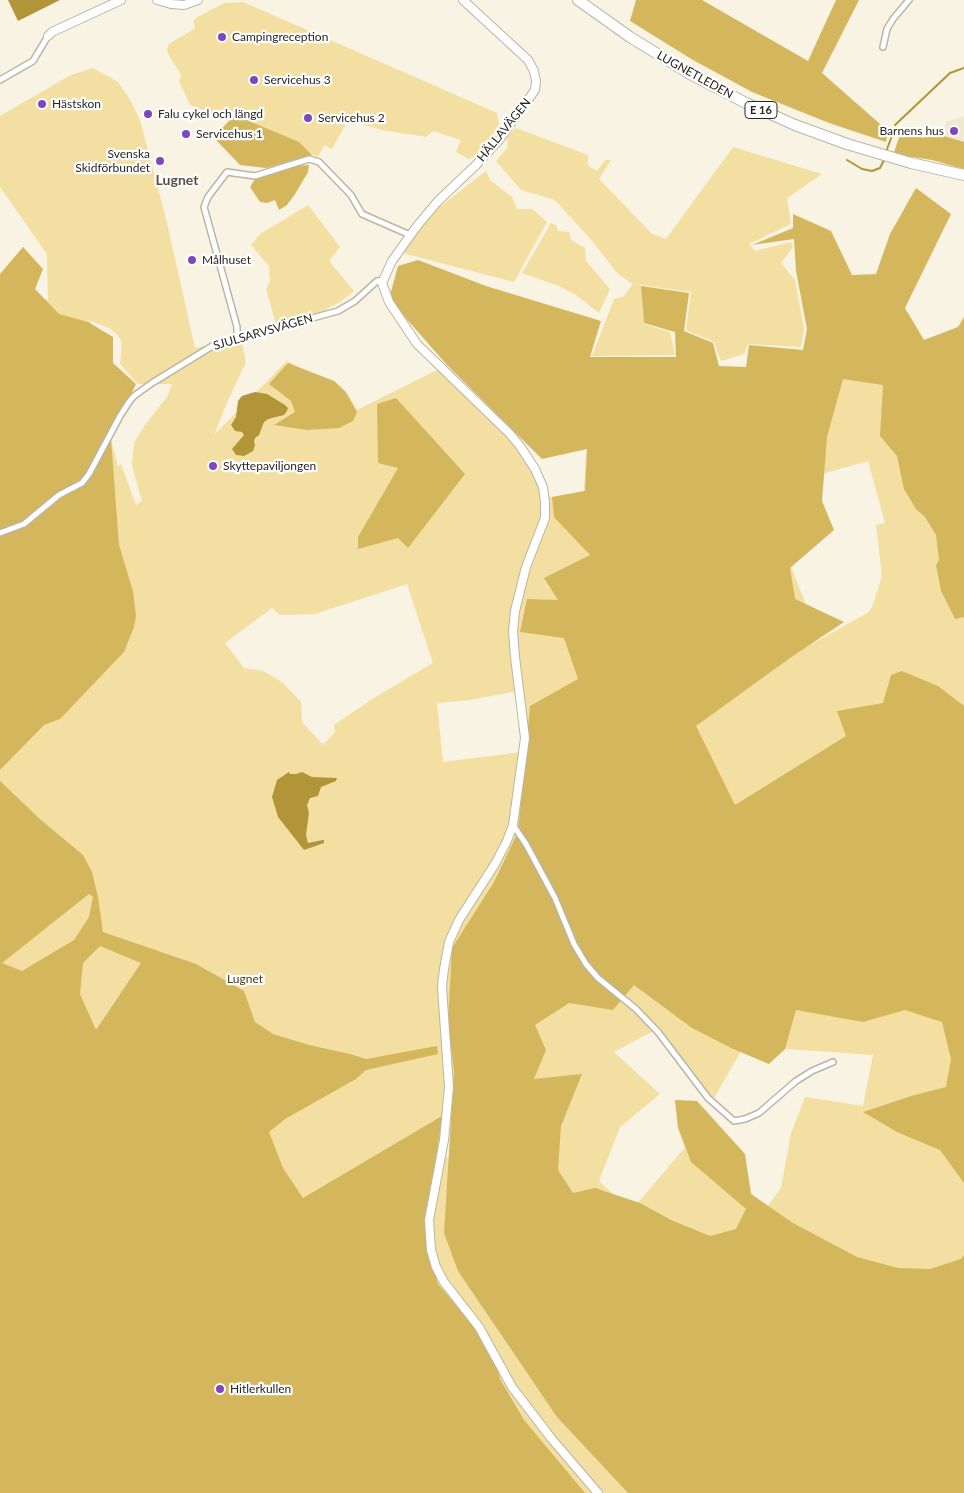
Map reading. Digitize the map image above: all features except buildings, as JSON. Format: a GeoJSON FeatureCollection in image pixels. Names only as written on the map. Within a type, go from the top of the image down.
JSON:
{"type":"FeatureCollection","features":[{"type":"Feature","properties":{"kind":"highway","name":"LUGNETLEDEN"},"geometry":{"type":"LineString","coordinates":[[578,0],[690,74],[754,107],[847,144],[911,163],[964,175]]}},
{"type":"Feature","properties":{"kind":"street"},"geometry":{"type":"LineString","coordinates":[[0,80],[33,61],[52,32],[121,0]]}},
{"type":"Feature","properties":{"kind":"street"},"geometry":{"type":"LineString","coordinates":[[157,0],[184,5],[198,0]]}},
{"type":"Feature","properties":{"kind":"street","name":"HÄLLAVÄGEN"},"geometry":{"type":"LineString","coordinates":[[383,280],[392,261],[410,235],[438,201],[499,140],[535,90],[534,71],[528,60],[463,0]]}},
{"type":"Feature","properties":{"kind":"street"},"geometry":{"type":"LineString","coordinates":[[883,47],[887,29],[892,19],[908,0]]}},
{"type":"Feature","properties":{"kind":"street"},"geometry":{"type":"LineString","coordinates":[[237,338],[204,207],[208,197],[227,172],[255,176],[309,159],[319,162],[351,195],[362,214],[410,235]]}},
{"type":"Feature","properties":{"kind":"street"},"geometry":{"type":"LineString","coordinates":[[383,280],[384,291],[395,313],[417,344],[520,446],[535,469],[543,487],[545,502],[545,518],[519,591],[513,631],[525,738],[513,825],[495,864],[471,900],[449,942],[442,986],[449,1087],[444,1140],[430,1220],[430,1250],[436,1268],[444,1282],[479,1327],[512,1387],[551,1438],[598,1493]]}},
{"type":"Feature","properties":{"kind":"street","name":"SJULSARVSVÄGEN"},"geometry":{"type":"LineString","coordinates":[[0,533],[24,524],[58,495],[82,483],[89,474],[120,416],[134,396],[144,388],[214,344],[338,311],[355,301],[377,281],[383,280]]}},
{"type":"Feature","properties":{"kind":"street"},"geometry":{"type":"LineString","coordinates":[[513,825],[526,844],[555,898],[574,944],[591,972],[636,1009],[658,1032],[708,1098],[734,1121],[759,1113],[796,1081],[812,1071],[833,1062]]}},
{"type":"Feature","properties":{"kind":"shaded area"},"geometry":{"type":"Polygon","coordinates":[[[8,0],[60,0],[18,21],[8,0]]]}},
{"type":"Feature","properties":{"kind":"shaded area"},"geometry":{"type":"Polygon","coordinates":[[[636,0],[702,0],[808,61],[836,0],[859,0],[822,73],[888,131],[886,142],[829,123],[752,92],[693,60],[630,21],[636,0]]]}},
{"type":"Feature","properties":{"kind":"shaded area"},"geometry":{"type":"Polygon","coordinates":[[[235,115],[299,142],[312,155],[266,168],[240,165],[217,141],[220,130],[235,115]]]}},
{"type":"Feature","properties":{"kind":"shaded area","name":"Barnens hus"},"geometry":{"type":"Polygon","coordinates":[[[964,116],[964,145],[943,140],[946,122],[964,116]]]}},
{"type":"Feature","properties":{"kind":"shaded area"},"geometry":{"type":"Polygon","coordinates":[[[905,128],[923,138],[934,133],[964,142],[964,169],[894,152],[900,135],[905,128]]]}},
{"type":"Feature","properties":{"kind":"shaded area"},"geometry":{"type":"Polygon","coordinates":[[[309,165],[308,172],[295,194],[287,205],[279,210],[275,200],[267,203],[260,202],[250,187],[255,179],[295,166],[309,165]]]}},
{"type":"Feature","properties":{"kind":"shaded area"},"geometry":{"type":"Polygon","coordinates":[[[916,188],[951,214],[905,308],[924,340],[958,327],[964,317],[964,617],[955,619],[941,591],[936,565],[939,560],[936,535],[925,517],[916,509],[904,489],[897,456],[880,436],[883,385],[843,379],[827,437],[822,501],[834,530],[790,568],[795,599],[844,622],[790,658],[696,726],[735,805],[846,736],[837,711],[883,703],[891,675],[902,671],[938,686],[964,706],[964,1183],[940,1150],[897,1132],[863,1112],[946,1087],[951,1059],[942,1022],[905,1010],[863,1022],[796,1010],[785,1049],[769,1064],[731,1048],[692,1028],[634,985],[613,1010],[569,1003],[535,1025],[546,1050],[534,1079],[582,1074],[561,1126],[558,1170],[573,1193],[595,1188],[640,1203],[671,1220],[710,1236],[736,1229],[746,1209],[691,1162],[678,1128],[675,1100],[697,1101],[745,1154],[751,1194],[793,1223],[857,1257],[898,1268],[930,1269],[961,1259],[964,1255],[964,1493],[628,1493],[557,1417],[458,1271],[444,1233],[454,1071],[448,1022],[452,948],[494,882],[518,832],[530,706],[578,679],[564,638],[520,632],[527,599],[558,600],[544,578],[590,555],[554,517],[552,497],[585,491],[587,449],[542,459],[447,365],[389,299],[398,266],[418,260],[486,286],[601,321],[590,357],[676,357],[675,332],[644,323],[641,286],[689,293],[684,331],[713,343],[719,366],[746,367],[749,345],[803,350],[807,329],[796,271],[794,239],[752,245],[793,228],[793,214],[831,231],[852,275],[876,274],[890,234],[916,188]]]}},
{"type":"Feature","properties":{"kind":"shaded area"},"geometry":{"type":"Polygon","coordinates":[[[23,247],[43,269],[35,289],[59,314],[88,322],[113,337],[113,363],[136,384],[111,439],[119,545],[133,591],[136,616],[134,627],[124,652],[60,719],[44,725],[0,770],[0,274],[23,247]]]}},
{"type":"Feature","properties":{"kind":"shaded area"},"geometry":{"type":"Polygon","coordinates":[[[288,363],[334,381],[345,391],[357,412],[353,421],[339,428],[307,430],[274,425],[295,412],[291,401],[269,384],[288,363]]]}},
{"type":"Feature","properties":{"kind":"shaded area"},"geometry":{"type":"Polygon","coordinates":[[[255,392],[267,394],[288,408],[284,415],[268,419],[264,422],[259,435],[255,438],[253,451],[244,456],[236,455],[232,449],[244,435],[242,432],[235,431],[231,425],[236,417],[238,401],[242,396],[255,392]]]}},
{"type":"Feature","properties":{"kind":"shaded area"},"geometry":{"type":"Polygon","coordinates":[[[396,398],[465,474],[408,548],[398,538],[358,549],[358,537],[398,468],[378,463],[377,404],[396,398]]]}},
{"type":"Feature","properties":{"kind":"shaded area"},"geometry":{"type":"Polygon","coordinates":[[[289,772],[290,774],[296,774],[302,772],[312,777],[337,778],[336,781],[321,787],[318,796],[310,798],[307,805],[309,813],[306,835],[308,843],[324,840],[324,843],[304,850],[278,817],[272,797],[277,780],[289,772]]]}},
{"type":"Feature","properties":{"kind":"shaded area"},"geometry":{"type":"Polygon","coordinates":[[[0,781],[41,820],[83,855],[92,872],[103,932],[196,964],[244,991],[255,1022],[273,1034],[366,1059],[437,1046],[438,1054],[366,1070],[356,1079],[285,1119],[269,1132],[283,1168],[303,1198],[442,1116],[426,1236],[438,1284],[478,1331],[495,1360],[500,1379],[524,1420],[585,1493],[0,1493],[0,781]],[[89,894],[2,963],[22,971],[74,940],[89,917],[93,897],[89,894]],[[100,946],[83,963],[80,994],[96,1030],[141,963],[100,946]]]}},
{"type":"Feature","properties":{"kind":"green space"},"geometry":{"type":"Polygon","coordinates":[[[243,2],[497,113],[499,125],[481,152],[469,159],[456,152],[461,140],[433,131],[426,137],[382,130],[349,118],[332,149],[324,145],[318,157],[190,105],[179,81],[181,75],[168,54],[169,44],[194,29],[193,21],[196,18],[224,3],[243,2]]]}},
{"type":"Feature","properties":{"kind":"green space","name":"Lugnet"},"geometry":{"type":"Polygon","coordinates":[[[93,68],[118,82],[129,98],[140,120],[167,223],[195,348],[241,338],[246,362],[214,435],[287,361],[348,394],[357,410],[441,368],[481,407],[533,464],[546,498],[584,491],[586,453],[641,425],[819,377],[964,373],[964,1493],[0,1493],[0,286],[24,295],[48,300],[47,254],[0,187],[0,116],[71,75],[93,68]],[[88,320],[105,339],[110,436],[118,467],[121,464],[136,505],[142,501],[132,466],[134,443],[145,425],[167,397],[172,384],[138,384],[120,364],[122,343],[117,334],[109,328],[88,320]],[[868,461],[815,476],[790,564],[810,615],[805,648],[869,612],[882,576],[876,525],[885,523],[868,461]],[[407,584],[315,614],[280,615],[272,608],[225,643],[244,668],[263,671],[282,682],[301,702],[302,722],[323,745],[335,732],[334,725],[374,698],[433,663],[407,584]],[[517,691],[470,700],[437,703],[443,762],[522,752],[522,718],[517,691]],[[653,1031],[614,1052],[660,1094],[620,1127],[599,1181],[631,1211],[694,1137],[766,1208],[781,1188],[791,1133],[805,1097],[863,1106],[873,1055],[744,1046],[710,1105],[653,1031]],[[447,1119],[442,1157],[498,1163],[500,1126],[447,1119]]]}},
{"type":"Feature","properties":{"kind":"green space"},"geometry":{"type":"Polygon","coordinates":[[[516,128],[588,155],[588,166],[597,171],[605,160],[611,160],[599,179],[652,234],[666,239],[733,147],[822,174],[787,198],[791,224],[749,244],[755,251],[791,242],[793,247],[781,263],[795,280],[804,328],[801,347],[748,344],[744,354],[721,361],[714,342],[686,330],[691,292],[641,285],[644,324],[670,332],[675,355],[592,356],[614,299],[623,297],[633,284],[618,274],[593,242],[555,200],[521,190],[496,161],[508,147],[507,136],[516,128]]]}},
{"type":"Feature","properties":{"kind":"green space"},"geometry":{"type":"Polygon","coordinates":[[[486,171],[490,180],[512,197],[517,209],[532,209],[547,222],[514,282],[402,253],[432,213],[486,171]]]}},
{"type":"Feature","properties":{"kind":"green space"},"geometry":{"type":"Polygon","coordinates":[[[308,205],[340,247],[329,261],[354,291],[340,302],[323,311],[276,324],[266,289],[270,281],[269,266],[251,245],[260,234],[308,205]]]}},
{"type":"Feature","properties":{"kind":"green space"},"geometry":{"type":"Polygon","coordinates":[[[551,223],[556,225],[558,231],[569,232],[571,240],[585,248],[586,261],[610,289],[599,313],[576,295],[559,286],[522,273],[551,223]]]}},
{"type":"Feature","properties":{"kind":"waterway"},"geometry":{"type":"LineString","coordinates":[[895,125],[950,73],[964,68]]}},
{"type":"Feature","properties":{"kind":"waterway"},"geometry":{"type":"LineString","coordinates":[[886,152],[894,130]]}},
{"type":"Feature","properties":{"kind":"waterway"},"geometry":{"type":"LineString","coordinates":[[847,160],[862,169],[872,171],[880,168],[884,160]]}},
{"type":"Feature","properties":{"kind":"place","name":"Campingreception"},"geometry":{"type":"Point","coordinates":[222,37]}},
{"type":"Feature","properties":{"kind":"place","name":"Servicehus 3"},"geometry":{"type":"Point","coordinates":[254,80]}},
{"type":"Feature","properties":{"kind":"place","name":"Hästskon"},"geometry":{"type":"Point","coordinates":[42,104]}},
{"type":"Feature","properties":{"kind":"place","name":"Falu cykel och längd"},"geometry":{"type":"Point","coordinates":[148,114]}},
{"type":"Feature","properties":{"kind":"place","name":"Servicehus 2"},"geometry":{"type":"Point","coordinates":[308,118]}},
{"type":"Feature","properties":{"kind":"place","name":"Barnens hus"},"geometry":{"type":"Point","coordinates":[954,131]}},
{"type":"Feature","properties":{"kind":"place","name":"Servicehus 1"},"geometry":{"type":"Point","coordinates":[186,134]}},
{"type":"Feature","properties":{"kind":"place","name":"Svenska Skidförbundet"},"geometry":{"type":"Point","coordinates":[160,161]}},
{"type":"Feature","properties":{"kind":"place","name":"Målhuset"},"geometry":{"type":"Point","coordinates":[192,260]}},
{"type":"Feature","properties":{"kind":"place","name":"Skyttepaviljongen"},"geometry":{"type":"Point","coordinates":[213,466]}},
{"type":"Feature","properties":{"kind":"place","name":"Hitlerkullen"},"geometry":{"type":"Point","coordinates":[220,1389]}},
{"type":"Feature","properties":{"kind":"district","name":"Lugnet"},"geometry":{"type":"Point","coordinates":[177,180]}}]}
